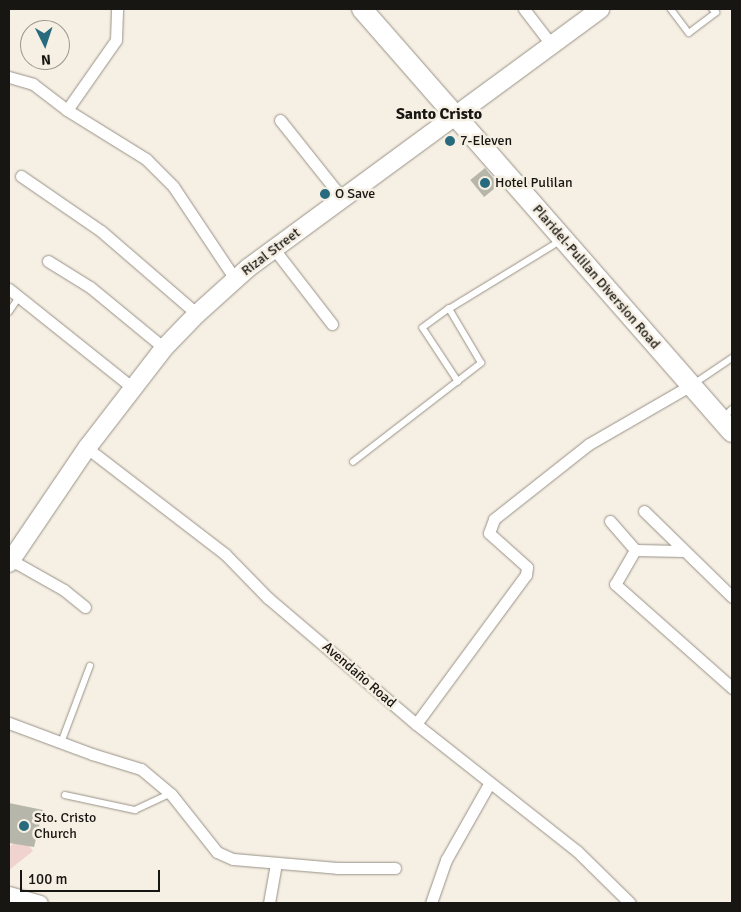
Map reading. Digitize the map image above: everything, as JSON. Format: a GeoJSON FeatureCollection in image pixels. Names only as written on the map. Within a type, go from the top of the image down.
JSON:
{"type":"FeatureCollection","features":[{"type":"Feature","properties":{"kind":"highway","name":"Plaridel-Pulilan Diversion Road"},"geometry":{"type":"LineString","coordinates":[[362,9],[691,385],[728,420]]}},
{"type":"Feature","properties":{"kind":"main road","name":"Rizal Street"},"geometry":{"type":"LineString","coordinates":[[10,561],[86,448],[164,348],[197,314],[235,279],[274,249],[453,115],[600,9]]}},
{"type":"Feature","properties":{"kind":"main road"},"geometry":{"type":"LineString","coordinates":[[9,894],[40,903]]}},
{"type":"Feature","properties":{"kind":"street"},"geometry":{"type":"LineString","coordinates":[[67,110],[116,40],[119,26],[117,9]]}},
{"type":"Feature","properties":{"kind":"street"},"geometry":{"type":"LineString","coordinates":[[524,9],[552,44]]}},
{"type":"Feature","properties":{"kind":"street"},"geometry":{"type":"LineString","coordinates":[[9,77],[33,84],[67,110],[146,159],[173,186],[235,279]]}},
{"type":"Feature","properties":{"kind":"street"},"geometry":{"type":"LineString","coordinates":[[280,120],[342,198]]}},
{"type":"Feature","properties":{"kind":"street"},"geometry":{"type":"LineString","coordinates":[[21,176],[107,236],[197,314]]}},
{"type":"Feature","properties":{"kind":"street"},"geometry":{"type":"LineString","coordinates":[[274,249],[332,324]]}},
{"type":"Feature","properties":{"kind":"street"},"geometry":{"type":"LineString","coordinates":[[48,261],[90,287],[164,348]]}},
{"type":"Feature","properties":{"kind":"street"},"geometry":{"type":"LineString","coordinates":[[9,289],[133,388]]}},
{"type":"Feature","properties":{"kind":"street"},"geometry":{"type":"LineString","coordinates":[[416,724],[526,575],[526,567],[489,533],[494,519],[589,444],[691,385]]}},
{"type":"Feature","properties":{"kind":"street","name":"Avendaño Road"},"geometry":{"type":"LineString","coordinates":[[86,448],[225,554],[268,598],[489,784],[577,851],[630,903]]}},
{"type":"Feature","properties":{"kind":"street"},"geometry":{"type":"LineString","coordinates":[[644,511],[732,597]]}},
{"type":"Feature","properties":{"kind":"street"},"geometry":{"type":"LineString","coordinates":[[610,521],[636,550],[683,551]]}},
{"type":"Feature","properties":{"kind":"street"},"geometry":{"type":"LineString","coordinates":[[636,550],[615,584],[732,688]]}},
{"type":"Feature","properties":{"kind":"street"},"geometry":{"type":"LineString","coordinates":[[10,561],[64,590],[85,607]]}},
{"type":"Feature","properties":{"kind":"street"},"geometry":{"type":"LineString","coordinates":[[9,723],[61,743],[141,769],[171,794],[217,852],[233,859],[276,864],[395,868]]}},
{"type":"Feature","properties":{"kind":"street"},"geometry":{"type":"LineString","coordinates":[[431,903],[446,860],[489,784]]}},
{"type":"Feature","properties":{"kind":"street"},"geometry":{"type":"LineString","coordinates":[[269,903],[276,864]]}},
{"type":"Feature","properties":{"kind":"lane"},"geometry":{"type":"LineString","coordinates":[[671,9],[690,33],[716,13],[712,9]]}},
{"type":"Feature","properties":{"kind":"lane"},"geometry":{"type":"LineString","coordinates":[[458,381],[423,328],[449,309],[563,239]]}},
{"type":"Feature","properties":{"kind":"lane"},"geometry":{"type":"LineString","coordinates":[[9,312],[19,297]]}},
{"type":"Feature","properties":{"kind":"lane"},"geometry":{"type":"LineString","coordinates":[[353,462],[481,362],[449,309]]}},
{"type":"Feature","properties":{"kind":"lane"},"geometry":{"type":"LineString","coordinates":[[691,385],[732,358]]}},
{"type":"Feature","properties":{"kind":"lane"},"geometry":{"type":"LineString","coordinates":[[61,743],[90,666]]}},
{"type":"Feature","properties":{"kind":"lane"},"geometry":{"type":"LineString","coordinates":[[65,796],[135,810],[171,794]]}},
{"type":"Feature","properties":{"kind":"shaded area"},"geometry":{"type":"Polygon","coordinates":[[[22,837],[33,851],[9,870],[9,847],[22,837]]]}},
{"type":"Feature","properties":{"kind":"building","name":"Hotel Pulilan"},"geometry":{"type":"Polygon","coordinates":[[[485,168],[499,185],[484,197],[470,180],[485,168]]]}},
{"type":"Feature","properties":{"kind":"building","name":"Sto. Cristo Church"},"geometry":{"type":"Polygon","coordinates":[[[9,803],[43,810],[34,847],[9,843],[9,803]]]}},
{"type":"Feature","properties":{"kind":"place","name":"7-Eleven"},"geometry":{"type":"Point","coordinates":[450,141]}},
{"type":"Feature","properties":{"kind":"place","name":"Hotel Pulilan"},"geometry":{"type":"Point","coordinates":[485,183]}},
{"type":"Feature","properties":{"kind":"place","name":"O Save"},"geometry":{"type":"Point","coordinates":[325,194]}},
{"type":"Feature","properties":{"kind":"place","name":"Sto. Cristo Church"},"geometry":{"type":"Point","coordinates":[24,826]}},
{"type":"Feature","properties":{"kind":"district","name":"Santo Cristo"},"geometry":{"type":"Point","coordinates":[439,114]}}]}
